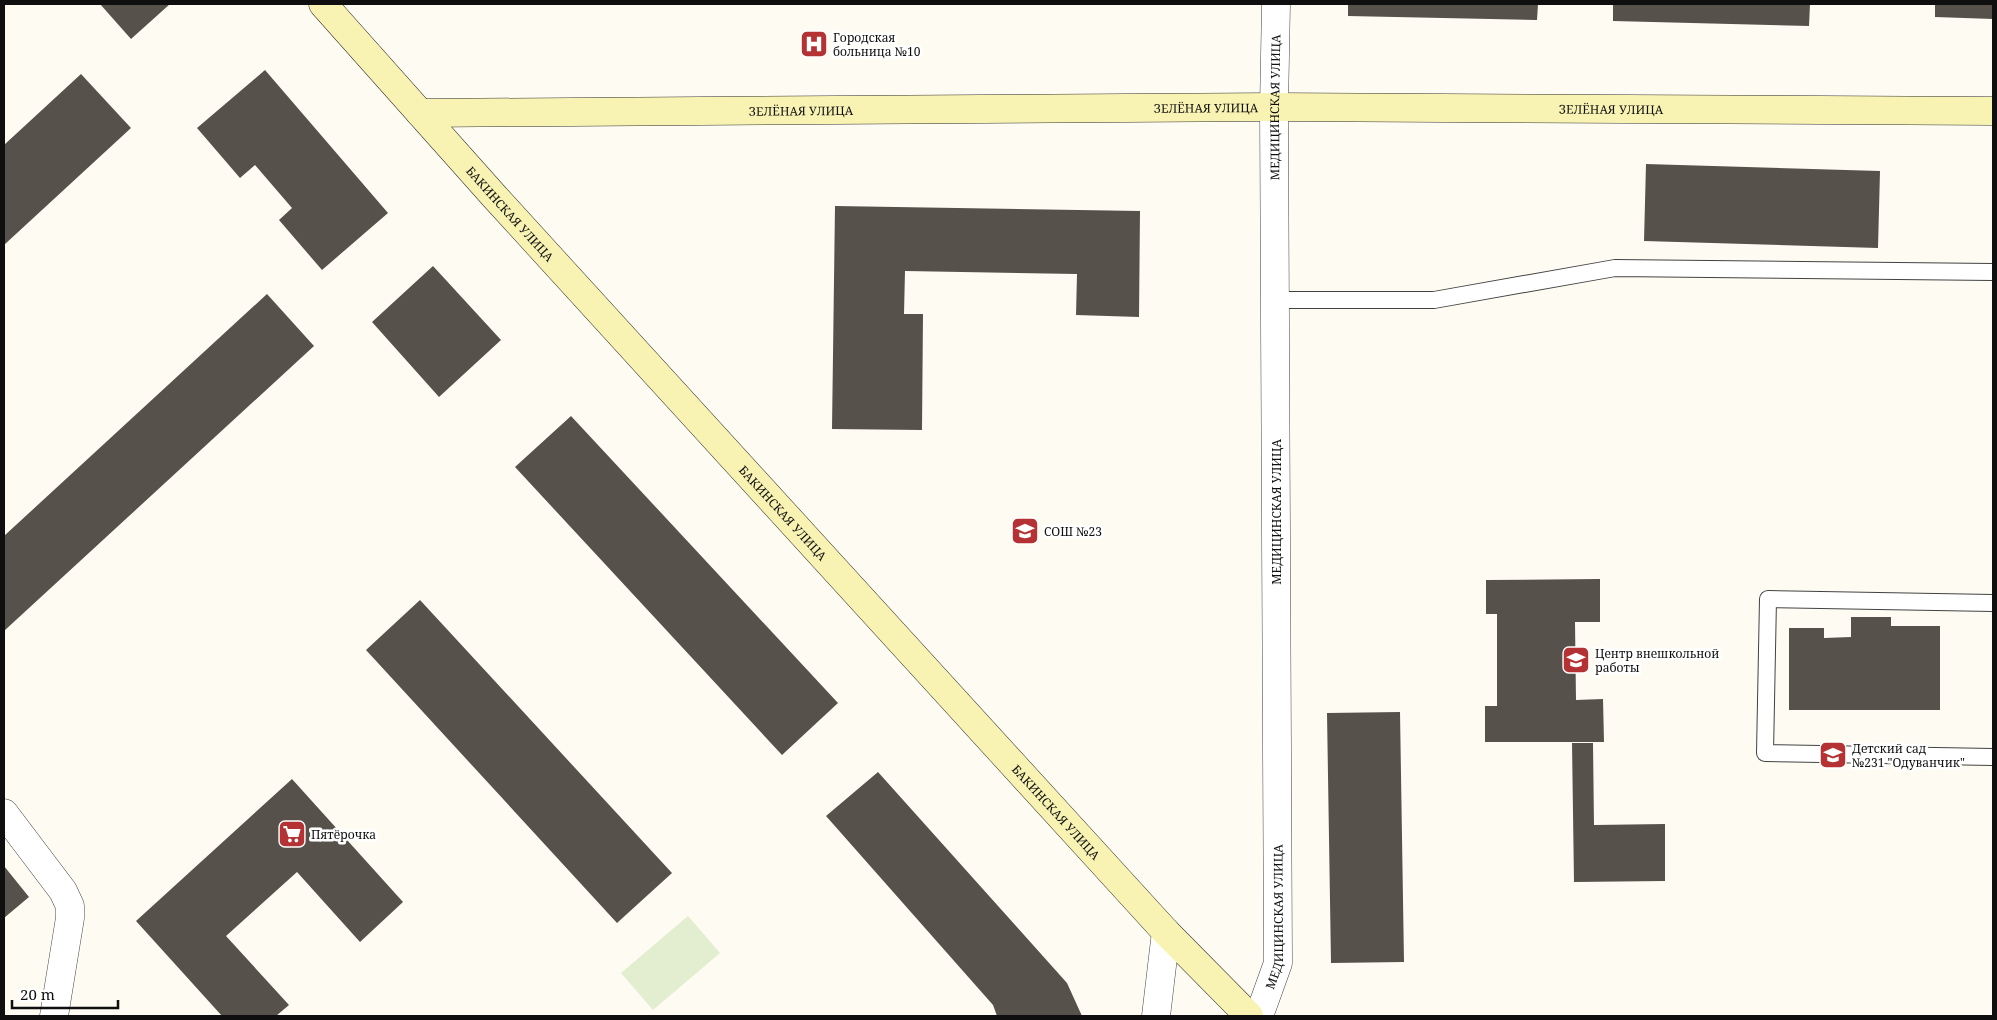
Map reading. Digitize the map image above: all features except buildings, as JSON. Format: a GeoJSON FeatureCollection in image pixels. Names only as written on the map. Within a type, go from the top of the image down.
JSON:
{"type":"FeatureCollection","features":[{"type":"Feature","properties":{"kind":"street","name":"БАКИНСКАЯ УЛИЦА"},"geometry":{"type":"LineString","coordinates":[[323,4],[494,196],[1166,932],[1250,1016]]}},
{"type":"Feature","properties":{"kind":"street","name":"МЕДИЦИНСКАЯ УЛИЦА"},"geometry":{"type":"LineString","coordinates":[[1259,1016],[1278,963],[1274,107],[1276,4]]}},
{"type":"Feature","properties":{"kind":"street","name":"ЗЕЛЁНАЯ УЛИЦА"},"geometry":{"type":"LineString","coordinates":[[420,113],[1274,107],[1993,111]]}},
{"type":"Feature","properties":{"kind":"street"},"geometry":{"type":"LineString","coordinates":[[4,813],[63,891],[70,906],[70,918],[54,1016]]}},
{"type":"Feature","properties":{"kind":"street"},"geometry":{"type":"LineString","coordinates":[[1156,1016],[1166,932]]}},
{"type":"Feature","properties":{"kind":"lane"},"geometry":{"type":"LineString","coordinates":[[1275,300],[1434,300],[1615,268],[1993,272]]}},
{"type":"Feature","properties":{"kind":"lane"},"geometry":{"type":"LineString","coordinates":[[1993,603],[1768,599],[1765,753],[1993,757]]}},
{"type":"Feature","properties":{"kind":"green space"},"geometry":{"type":"Polygon","coordinates":[[[688,916],[720,953],[653,1010],[621,973],[688,916]]]}},
{"type":"Feature","properties":{"kind":"place","name":"Городская больница №10"},"geometry":{"type":"Point","coordinates":[814,44]}},
{"type":"Feature","properties":{"kind":"place","name":"СОШ №23"},"geometry":{"type":"Point","coordinates":[1025,531]}},
{"type":"Feature","properties":{"kind":"place","name":"Центр внешкольной работы"},"geometry":{"type":"Point","coordinates":[1576,660]}},
{"type":"Feature","properties":{"kind":"place","name":"Детский сад №231 \"Одуванчик\""},"geometry":{"type":"Point","coordinates":[1833,755]}},
{"type":"Feature","properties":{"kind":"place","name":"Пятёрочка"},"geometry":{"type":"Point","coordinates":[292,834]}}]}
